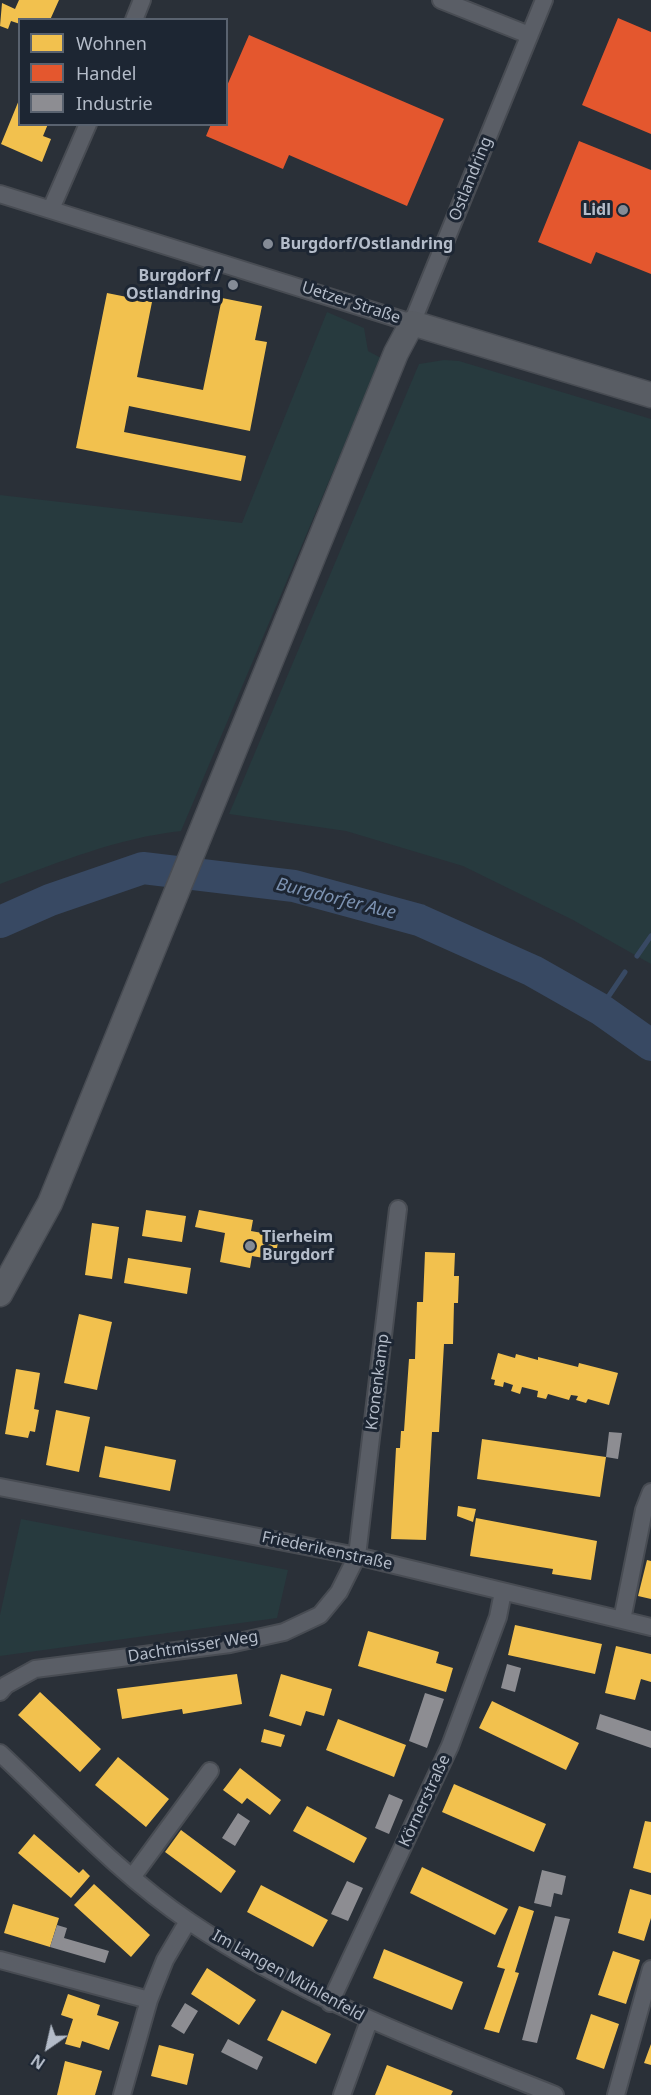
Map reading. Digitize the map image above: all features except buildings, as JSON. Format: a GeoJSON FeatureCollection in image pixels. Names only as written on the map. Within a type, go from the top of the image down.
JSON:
{"type":"FeatureCollection","features":[{"type":"Feature","properties":{"kind":"street"},"geometry":{"type":"LineString","coordinates":[[135,18],[142,0]]}},
{"type":"Feature","properties":{"kind":"street"},"geometry":{"type":"LineString","coordinates":[[441,0],[529,35]]}},
{"type":"Feature","properties":{"kind":"street","name":"Ostlandring"},"geometry":{"type":"LineString","coordinates":[[412,323],[544,0]]}},
{"type":"Feature","properties":{"kind":"street"},"geometry":{"type":"LineString","coordinates":[[51,209],[87,126]]}},
{"type":"Feature","properties":{"kind":"street","name":"Uetzer Straße"},"geometry":{"type":"LineString","coordinates":[[0,194],[651,395]]}},
{"type":"Feature","properties":{"kind":"street"},"geometry":{"type":"LineString","coordinates":[[0,1294],[50,1203],[396,353],[412,323]]}},
{"type":"Feature","properties":{"kind":"street","name":"Kronenkamp"},"geometry":{"type":"LineString","coordinates":[[357,1556],[398,1209]]}},
{"type":"Feature","properties":{"kind":"street","name":"Friederikenstraße"},"geometry":{"type":"LineString","coordinates":[[0,1487],[357,1556],[651,1627]]}},
{"type":"Feature","properties":{"kind":"street"},"geometry":{"type":"LineString","coordinates":[[622,1620],[644,1510],[651,1492]]}},
{"type":"Feature","properties":{"kind":"street","name":"Dachtmisser Weg"},"geometry":{"type":"LineString","coordinates":[[0,1692],[6,1685],[35,1669],[230,1644],[284,1632],[320,1615],[339,1592],[357,1556]]}},
{"type":"Feature","properties":{"kind":"street","name":"Körnerstraße"},"geometry":{"type":"LineString","coordinates":[[330,2003],[450,1746],[498,1617],[503,1592]]}},
{"type":"Feature","properties":{"kind":"street","name":"Im Langen Mühlenfeld"},"geometry":{"type":"LineString","coordinates":[[0,1753],[133,1876],[188,1921],[249,1959],[330,2003],[369,2021],[555,2095]]}},
{"type":"Feature","properties":{"kind":"street"},"geometry":{"type":"LineString","coordinates":[[133,1876],[210,1771]]}},
{"type":"Feature","properties":{"kind":"street"},"geometry":{"type":"LineString","coordinates":[[122,2095],[149,2000],[165,1960],[188,1921]]}},
{"type":"Feature","properties":{"kind":"street"},"geometry":{"type":"LineString","coordinates":[[0,1960],[149,2000]]}},
{"type":"Feature","properties":{"kind":"street"},"geometry":{"type":"LineString","coordinates":[[616,2095],[651,1969]]}},
{"type":"Feature","properties":{"kind":"street"},"geometry":{"type":"LineString","coordinates":[[342,2095],[369,2021]]}},
{"type":"Feature","properties":{"kind":"green space"},"geometry":{"type":"Polygon","coordinates":[[[327,312],[364,328],[368,351],[381,358],[181,831],[111,845],[0,884],[0,495],[242,523],[327,312]]]}},
{"type":"Feature","properties":{"kind":"green space"},"geometry":{"type":"Polygon","coordinates":[[[444,360],[459,361],[651,419],[651,964],[573,920],[463,866],[346,831],[229,814],[419,364],[444,360]]]}},
{"type":"Feature","properties":{"kind":"green space"},"geometry":{"type":"Polygon","coordinates":[[[21,1519],[288,1570],[277,1618],[0,1656],[0,1615],[21,1519]]]}},
{"type":"Feature","properties":{"kind":"waterway","name":"Burgdorfer Aue"},"geometry":{"type":"LineString","coordinates":[[0,922],[50,900],[143,868],[294,886],[419,920],[533,971],[600,1009],[651,1045]]}},
{"type":"Feature","properties":{"kind":"waterway"},"geometry":{"type":"LineString","coordinates":[[637,956],[651,936]]}},
{"type":"Feature","properties":{"kind":"waterway"},"geometry":{"type":"LineString","coordinates":[[600,1009],[625,972]]}},
{"type":"Feature","properties":{"kind":"place","name":"Lidl"},"geometry":{"type":"Point","coordinates":[623,210]}},
{"type":"Feature","properties":{"kind":"place","name":"Burgdorf/Ostlandring"},"geometry":{"type":"Point","coordinates":[268,244]}},
{"type":"Feature","properties":{"kind":"place","name":"Burgdorf / Ostlandring"},"geometry":{"type":"Point","coordinates":[233,285]}},
{"type":"Feature","properties":{"kind":"place","name":"Tierheim Burgdorf"},"geometry":{"type":"Point","coordinates":[250,1246]}}]}
